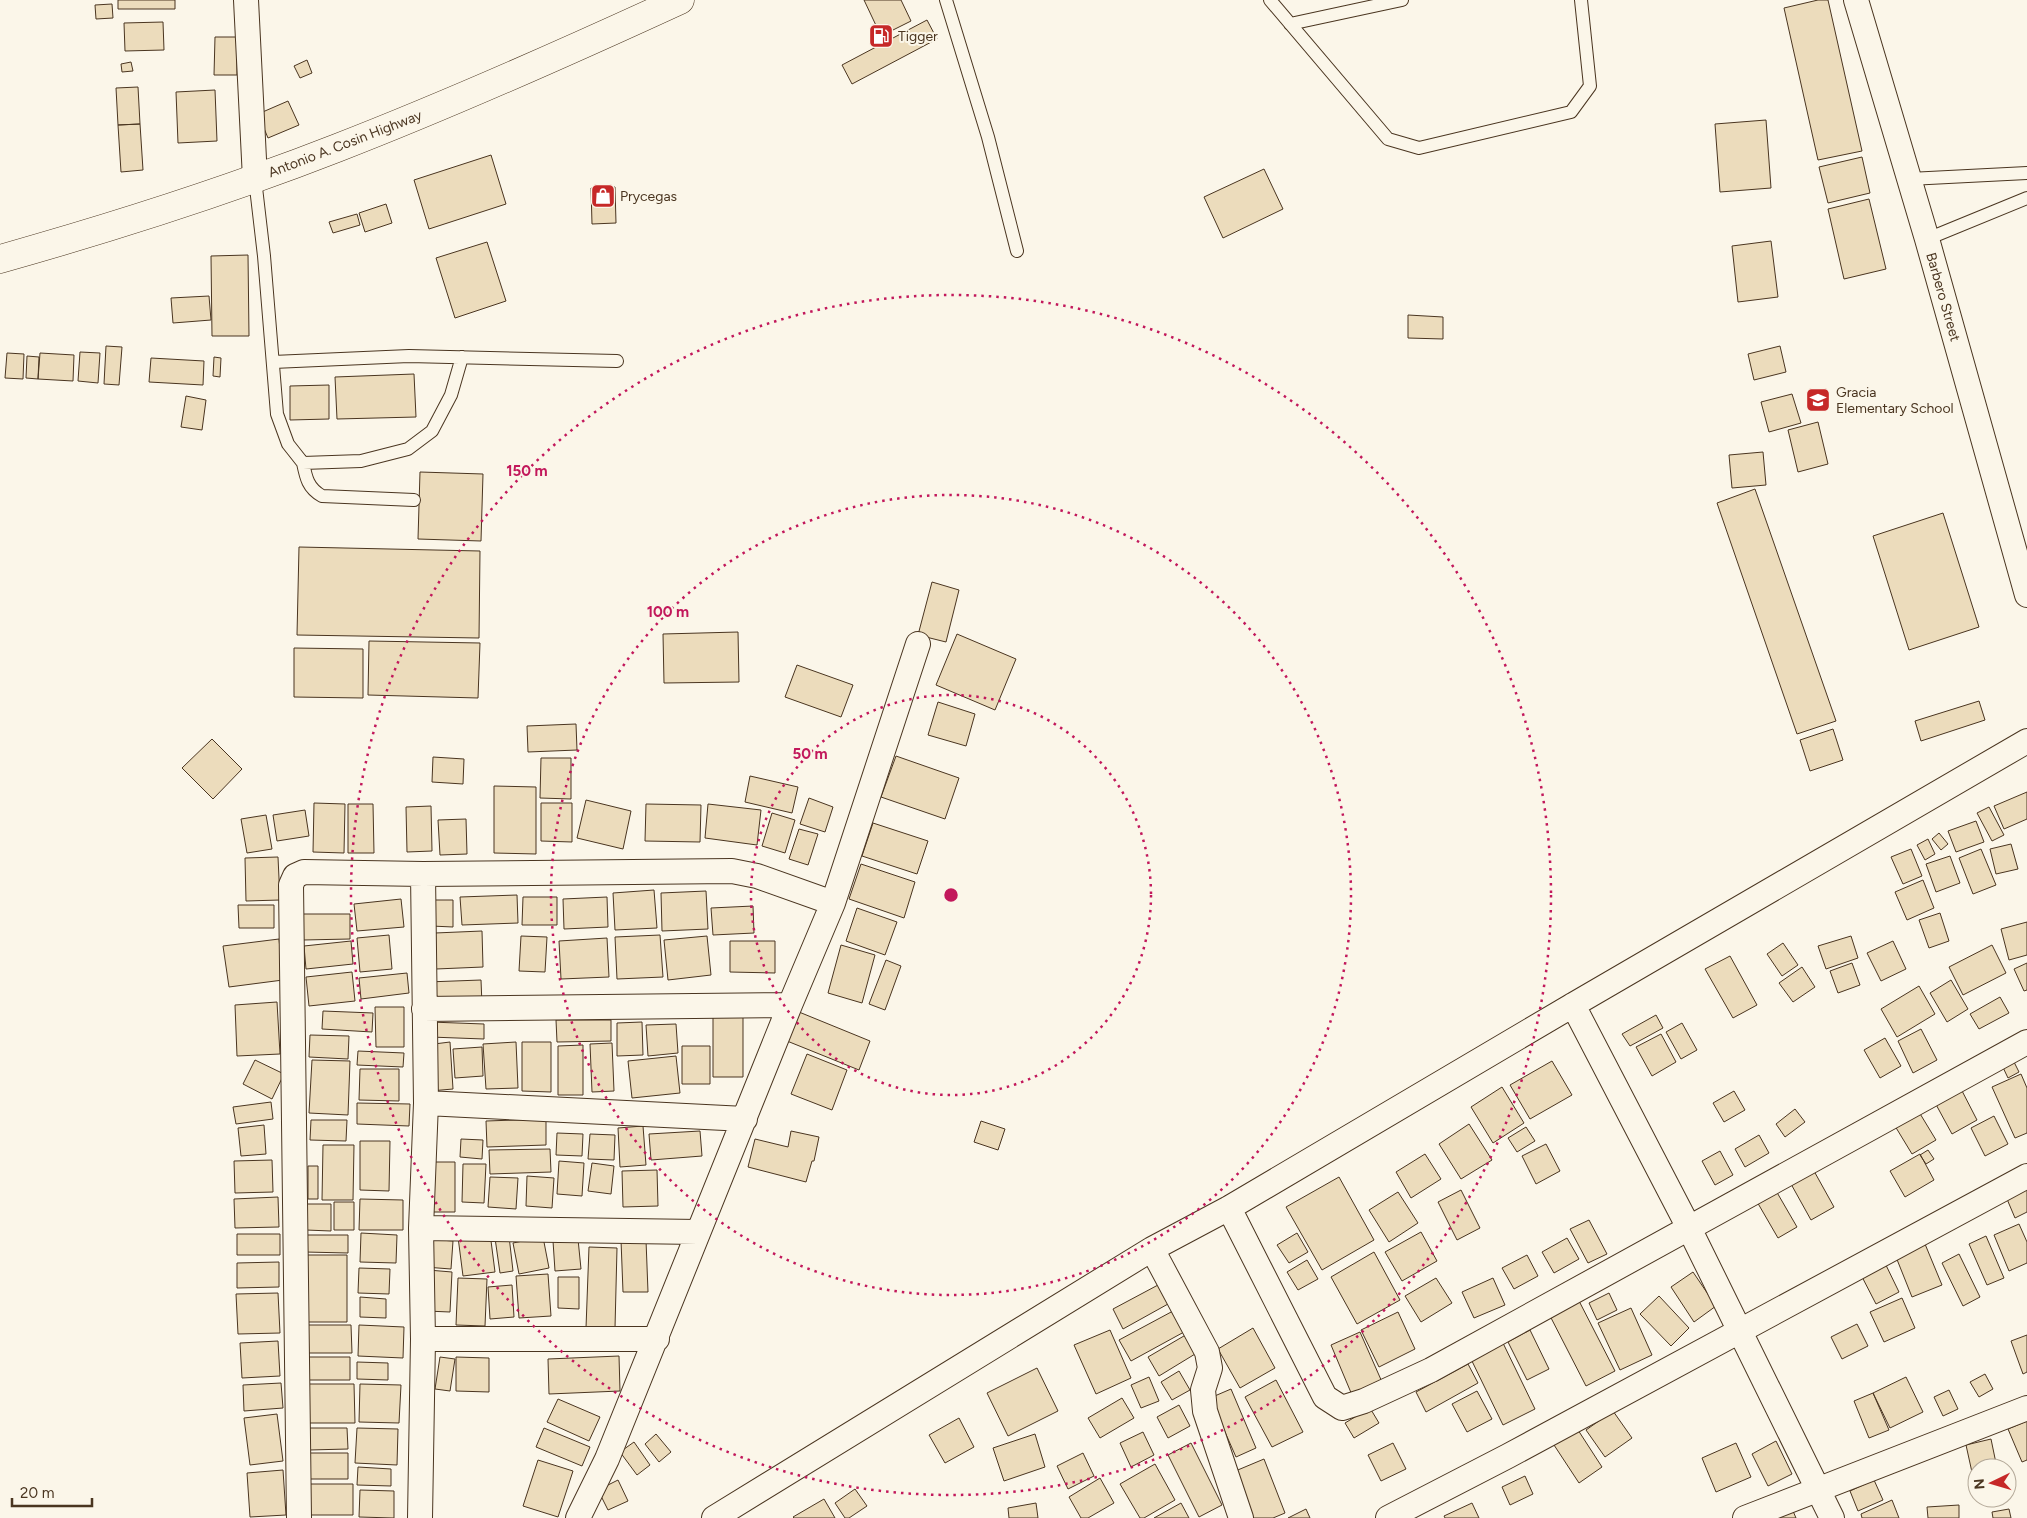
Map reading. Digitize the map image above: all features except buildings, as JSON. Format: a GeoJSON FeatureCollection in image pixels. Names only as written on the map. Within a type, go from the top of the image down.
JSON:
{"type":"FeatureCollection","features":[{"type":"Feature","properties":{"kind":"highway","name":"Antonio A. Cosin Highway"},"geometry":{"type":"LineString","coordinates":[[0,259],[165,210],[255,179],[434,109],[680,0]]}},
{"type":"Feature","properties":{"kind":"street"},"geometry":{"type":"LineString","coordinates":[[246,0],[255,179]]}},
{"type":"Feature","properties":{"kind":"street","name":"Barbero Street"},"geometry":{"type":"LineString","coordinates":[[1856,0],[1927,239],[2027,595]]}},
{"type":"Feature","properties":{"kind":"street"},"geometry":{"type":"LineString","coordinates":[[578,1518],[607,1459],[657,1339],[698,1232],[833,903],[918,644]]}},
{"type":"Feature","properties":{"kind":"street"},"geometry":{"type":"LineString","coordinates":[[714,1518],[1152,1249],[1230,1208],[1573,1005],[2027,741]]}},
{"type":"Feature","properties":{"kind":"street"},"geometry":{"type":"LineString","coordinates":[[299,1518],[291,885],[295,876],[304,872],[423,874],[732,871],[757,876],[833,903]]}},
{"type":"Feature","properties":{"kind":"street"},"geometry":{"type":"LineString","coordinates":[[420,1518],[423,1339],[421,1228],[426,1103],[423,874]]}},
{"type":"Feature","properties":{"kind":"street"},"geometry":{"type":"LineString","coordinates":[[424,1009],[790,1005]]}},
{"type":"Feature","properties":{"kind":"street"},"geometry":{"type":"LineString","coordinates":[[1573,1005],[1689,1228],[1832,1518]]}},
{"type":"Feature","properties":{"kind":"street"},"geometry":{"type":"LineString","coordinates":[[1230,1208],[1325,1397],[1342,1408],[1364,1401],[1432,1370],[2027,1042]]}},
{"type":"Feature","properties":{"kind":"street"},"geometry":{"type":"LineString","coordinates":[[426,1103],[745,1119]]}},
{"type":"Feature","properties":{"kind":"street"},"geometry":{"type":"LineString","coordinates":[[1388,1518],[1508,1456],[2027,1176]]}},
{"type":"Feature","properties":{"kind":"street"},"geometry":{"type":"LineString","coordinates":[[421,1228],[698,1232]]}},
{"type":"Feature","properties":{"kind":"street"},"geometry":{"type":"LineString","coordinates":[[1152,1249],[1208,1352],[1210,1368],[1203,1390],[1205,1411],[1241,1518]]}},
{"type":"Feature","properties":{"kind":"street"},"geometry":{"type":"LineString","coordinates":[[423,1339],[657,1339]]}},
{"type":"Feature","properties":{"kind":"street"},"geometry":{"type":"LineString","coordinates":[[1745,1518],[2027,1408]]}},
{"type":"Feature","properties":{"kind":"lane"},"geometry":{"type":"LineString","coordinates":[[946,0],[988,137],[1017,251]]}},
{"type":"Feature","properties":{"kind":"lane"},"geometry":{"type":"LineString","coordinates":[[1270,0],[1388,139],[1419,148],[1571,112],[1590,86],[1581,0]]}},
{"type":"Feature","properties":{"kind":"lane"},"geometry":{"type":"LineString","coordinates":[[1290,24],[1402,0]]}},
{"type":"Feature","properties":{"kind":"lane"},"geometry":{"type":"LineString","coordinates":[[1909,179],[2027,173]]}},
{"type":"Feature","properties":{"kind":"lane"},"geometry":{"type":"LineString","coordinates":[[255,179],[277,414],[288,444],[303,463],[308,484],[322,496],[414,500]]}},
{"type":"Feature","properties":{"kind":"lane"},"geometry":{"type":"LineString","coordinates":[[1927,239],[2027,198]]}},
{"type":"Feature","properties":{"kind":"lane"},"geometry":{"type":"LineString","coordinates":[[273,362],[409,356],[617,361]]}},
{"type":"Feature","properties":{"kind":"lane"},"geometry":{"type":"LineString","coordinates":[[303,463],[361,461],[408,449],[432,431],[451,394],[462,357]]}},
{"type":"Feature","properties":{"kind":"place","name":"Tigger"},"geometry":{"type":"Point","coordinates":[881,36]}},
{"type":"Feature","properties":{"kind":"place","name":"Prycegas"},"geometry":{"type":"Point","coordinates":[603,196]}},
{"type":"Feature","properties":{"kind":"place","name":"Gracia Elementary School"},"geometry":{"type":"Point","coordinates":[1818,400]}}]}
